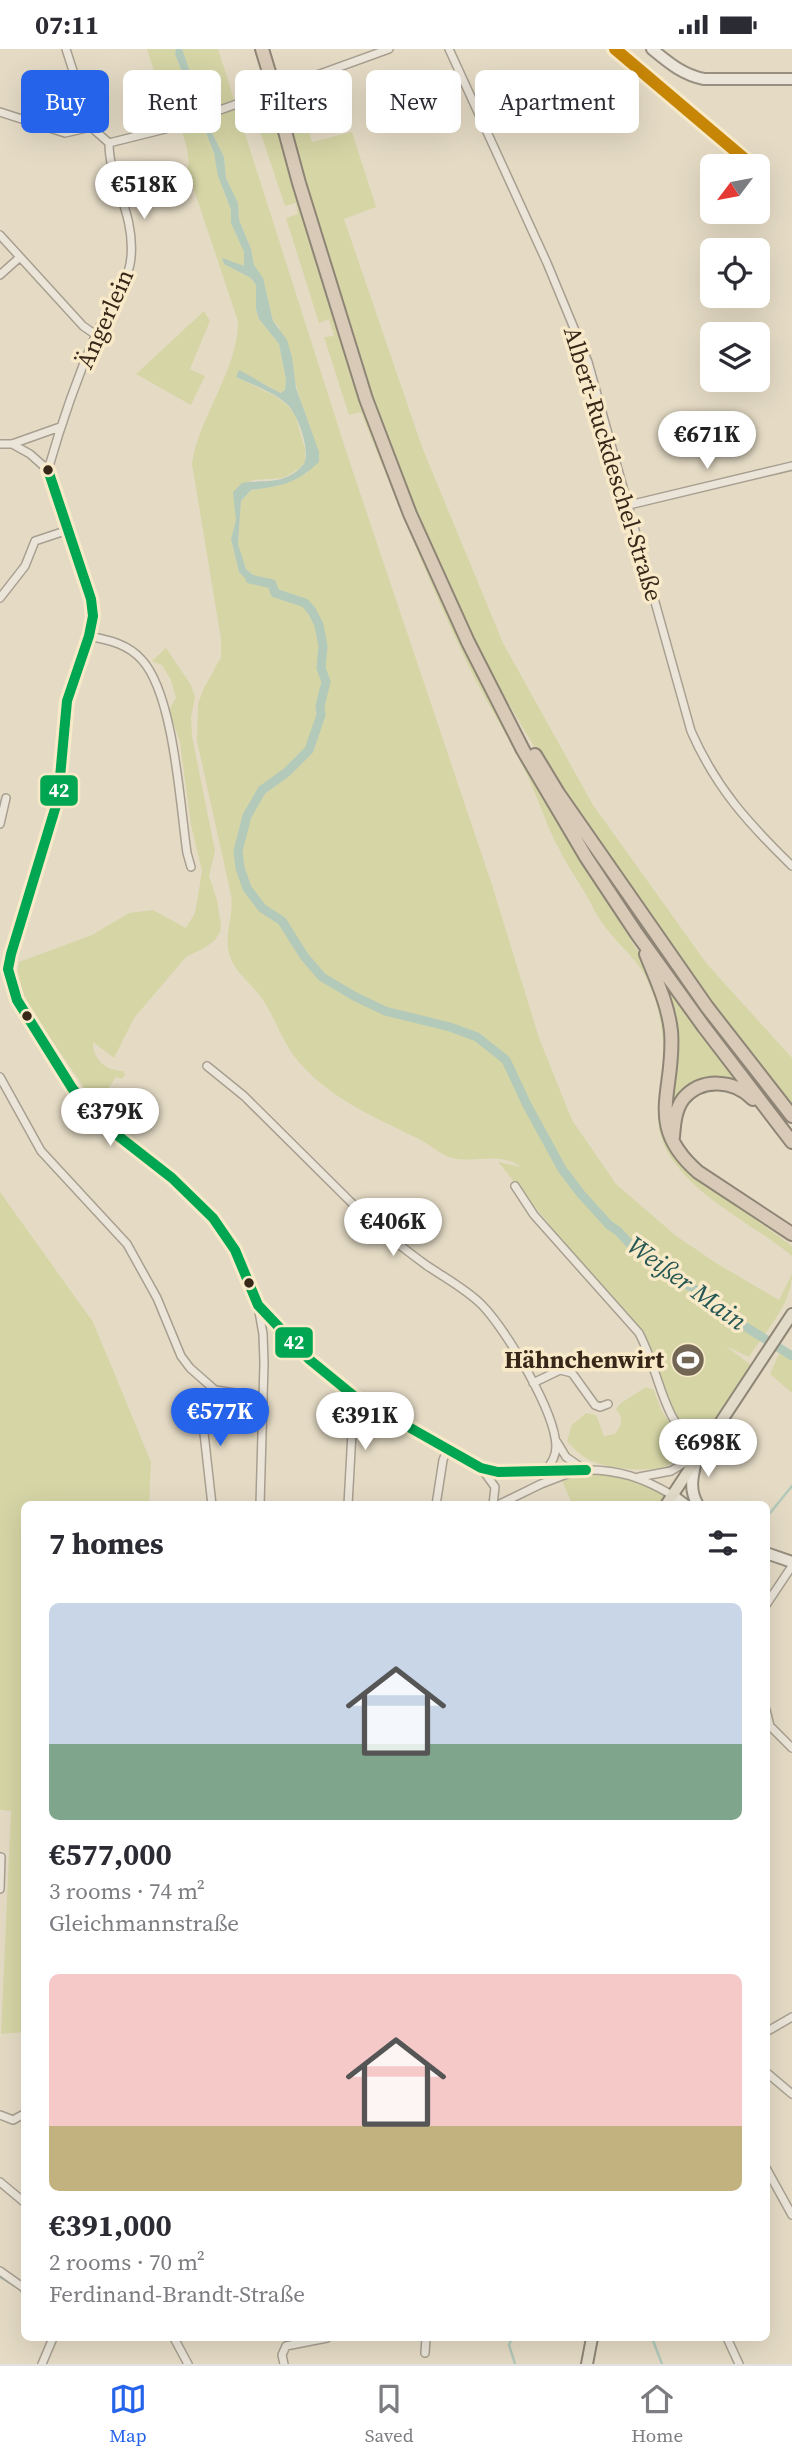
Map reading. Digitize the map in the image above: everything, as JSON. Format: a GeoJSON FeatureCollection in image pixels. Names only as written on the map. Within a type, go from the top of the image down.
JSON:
{"type":"FeatureCollection","features":[{"type":"Feature","properties":{"kind":"highway"},"geometry":{"type":"LineString","coordinates":[[262,49],[333,296],[371,412],[410,515],[440,583],[550,798],[637,934],[775,1122]]}},
{"type":"Feature","properties":{"kind":"highway"},"geometry":{"type":"LineString","coordinates":[[500,703],[558,793],[706,1007],[792,1116]]}},
{"type":"Feature","properties":{"kind":"highway"},"geometry":{"type":"LineString","coordinates":[[637,934],[659,984],[668,1018],[671,1061],[665,1116],[667,1131],[673,1143],[698,1172],[789,1229]]}},
{"type":"Feature","properties":{"kind":"highway"},"geometry":{"type":"LineString","coordinates":[[673,1143],[674,1121],[678,1108],[693,1090],[704,1085],[725,1084],[749,1095],[792,1142]]}},
{"type":"Feature","properties":{"kind":"main road"},"geometry":{"type":"LineString","coordinates":[[669,1500],[791,1316]]}},
{"type":"Feature","properties":{"kind":"main road"},"geometry":{"type":"LineString","coordinates":[[587,2364],[591,2341]]}},
{"type":"Feature","properties":{"kind":"street"},"geometry":{"type":"LineString","coordinates":[[66,49],[72,70]]}},
{"type":"Feature","properties":{"kind":"street"},"geometry":{"type":"LineString","coordinates":[[97,133],[109,143],[173,127],[389,49]]}},
{"type":"Feature","properties":{"kind":"street","name":"Albert-Ruckdeschel-Straße"},"geometry":{"type":"LineString","coordinates":[[449,49],[547,263],[588,362],[675,676],[699,748],[713,775],[748,823],[792,866]]}},
{"type":"Feature","properties":{"kind":"street"},"geometry":{"type":"LineString","coordinates":[[652,49],[675,68],[704,79],[792,79]]}},
{"type":"Feature","properties":{"kind":"street"},"geometry":{"type":"LineString","coordinates":[[0,112],[21,119]]}},
{"type":"Feature","properties":{"kind":"street","name":"Ängerlein"},"geometry":{"type":"LineString","coordinates":[[48,470],[60,427],[96,335],[124,281],[131,261],[130,219],[109,155],[109,143]]}},
{"type":"Feature","properties":{"kind":"street"},"geometry":{"type":"LineString","coordinates":[[0,235],[83,326],[96,335]]}},
{"type":"Feature","properties":{"kind":"street"},"geometry":{"type":"LineString","coordinates":[[0,275],[20,257]]}},
{"type":"Feature","properties":{"kind":"street"},"geometry":{"type":"LineString","coordinates":[[0,444],[12,444],[60,427]]}},
{"type":"Feature","properties":{"kind":"street"},"geometry":{"type":"LineString","coordinates":[[12,444],[30,454],[48,470],[91,599],[93,615],[89,636],[67,701],[58,799],[4,970],[17,1000],[72,1088],[108,1128],[172,1178],[213,1217],[235,1250],[258,1305],[263,1334],[260,1501]]}},
{"type":"Feature","properties":{"kind":"street"},"geometry":{"type":"LineString","coordinates":[[629,505],[792,466]]}},
{"type":"Feature","properties":{"kind":"street"},"geometry":{"type":"LineString","coordinates":[[0,598],[25,566],[35,541],[68,530]]}},
{"type":"Feature","properties":{"kind":"street"},"geometry":{"type":"LineString","coordinates":[[89,636],[123,645],[143,660],[152,674],[170,737],[191,867]]}},
{"type":"Feature","properties":{"kind":"street"},"geometry":{"type":"LineString","coordinates":[[0,824],[6,798]]}},
{"type":"Feature","properties":{"kind":"street"},"geometry":{"type":"LineString","coordinates":[[207,1066],[244,1096],[371,1222],[482,1305],[495,1321],[544,1403],[555,1440],[566,1457],[586,1470]]}},
{"type":"Feature","properties":{"kind":"street"},"geometry":{"type":"LineString","coordinates":[[0,1077],[41,1151],[127,1244],[157,1298],[181,1356],[190,1368],[215,1390],[262,1397]]}},
{"type":"Feature","properties":{"kind":"street"},"geometry":{"type":"LineString","coordinates":[[515,1186],[534,1215],[639,1333],[651,1356],[665,1404],[698,1455]]}},
{"type":"Feature","properties":{"kind":"street"},"geometry":{"type":"LineString","coordinates":[[258,1305],[310,1360],[354,1396],[481,1468],[498,1472],[586,1470],[639,1477],[671,1471],[698,1455]]}},
{"type":"Feature","properties":{"kind":"street"},"geometry":{"type":"LineString","coordinates":[[533,1383],[560,1370],[572,1373],[595,1405],[600,1407],[608,1404]]}},
{"type":"Feature","properties":{"kind":"street"},"geometry":{"type":"LineString","coordinates":[[212,1501],[204,1433],[215,1390]]}},
{"type":"Feature","properties":{"kind":"street"},"geometry":{"type":"LineString","coordinates":[[348,1501],[354,1396]]}},
{"type":"Feature","properties":{"kind":"street"},"geometry":{"type":"LineString","coordinates":[[546,1470],[555,1457],[555,1440]]}},
{"type":"Feature","properties":{"kind":"street"},"geometry":{"type":"LineString","coordinates":[[437,1501],[447,1450]]}},
{"type":"Feature","properties":{"kind":"street"},"geometry":{"type":"LineString","coordinates":[[696,1501],[691,1481],[698,1455]]}},
{"type":"Feature","properties":{"kind":"street"},"geometry":{"type":"LineString","coordinates":[[481,1468],[495,1487],[493,1501]]}},
{"type":"Feature","properties":{"kind":"street"},"geometry":{"type":"LineString","coordinates":[[546,1470],[552,1479]]}},
{"type":"Feature","properties":{"kind":"street"},"geometry":{"type":"LineString","coordinates":[[506,1501],[552,1479],[586,1470]]}},
{"type":"Feature","properties":{"kind":"street"},"geometry":{"type":"LineString","coordinates":[[639,1477],[669,1500]]}},
{"type":"Feature","properties":{"kind":"street"},"geometry":{"type":"LineString","coordinates":[[770,1555],[792,1564],[770,1599]]}},
{"type":"Feature","properties":{"kind":"street"},"geometry":{"type":"LineString","coordinates":[[770,1726],[792,1748]]}},
{"type":"Feature","properties":{"kind":"street"},"geometry":{"type":"LineString","coordinates":[[0,1889],[1,1857]]}},
{"type":"Feature","properties":{"kind":"street"},"geometry":{"type":"LineString","coordinates":[[770,2030],[792,2017]]}},
{"type":"Feature","properties":{"kind":"street"},"geometry":{"type":"LineString","coordinates":[[770,2075],[792,2094]]}},
{"type":"Feature","properties":{"kind":"street"},"geometry":{"type":"LineString","coordinates":[[0,2115],[13,2120],[21,2116]]}},
{"type":"Feature","properties":{"kind":"street"},"geometry":{"type":"LineString","coordinates":[[770,2175],[792,2215]]}},
{"type":"Feature","properties":{"kind":"street"},"geometry":{"type":"LineString","coordinates":[[0,2182],[21,2200]]}},
{"type":"Feature","properties":{"kind":"street"},"geometry":{"type":"LineString","coordinates":[[0,2271],[21,2286]]}},
{"type":"Feature","properties":{"kind":"street"},"geometry":{"type":"LineString","coordinates":[[41,2364],[51,2341]]}},
{"type":"Feature","properties":{"kind":"street"},"geometry":{"type":"LineString","coordinates":[[176,2341],[188,2364]]}},
{"type":"Feature","properties":{"kind":"street"},"geometry":{"type":"LineString","coordinates":[[284,2364],[282,2355],[286,2347],[313,2341]]}},
{"type":"Feature","properties":{"kind":"street"},"geometry":{"type":"LineString","coordinates":[[425,2353],[426,2341]]}},
{"type":"Feature","properties":{"kind":"street"},"geometry":{"type":"LineString","coordinates":[[728,2341],[739,2364]]}},
{"type":"Feature","properties":{"kind":"green space"},"geometry":{"type":"Polygon","coordinates":[[[147,49],[176,49],[175,54],[181,70],[154,70],[147,49]]]}},
{"type":"Feature","properties":{"kind":"green space"},"geometry":{"type":"Polygon","coordinates":[[[182,49],[218,49],[235,102],[235,133],[245,133],[348,457],[493,888],[539,1038],[572,1120],[616,1184],[675,1235],[779,1300],[792,1274],[783,1307],[749,1357],[726,1346],[756,1369],[700,1452],[678,1427],[639,1333],[498,1162],[521,1167],[503,1159],[466,1160],[449,1157],[335,1094],[320,1083],[294,1056],[263,1000],[231,960],[228,938],[231,895],[197,741],[198,704],[221,657],[221,639],[192,464],[202,429],[232,357],[238,321],[187,169],[188,153],[182,133],[206,133],[231,210],[231,223],[244,252],[245,266],[222,260],[224,264],[251,278],[256,285],[256,309],[259,319],[279,344],[286,380],[285,391],[281,393],[239,371],[236,377],[275,396],[287,405],[295,414],[305,449],[305,461],[292,473],[283,478],[253,480],[234,492],[236,520],[231,539],[239,572],[258,579],[246,569],[238,544],[241,501],[251,490],[281,485],[308,472],[306,419],[279,327],[273,321],[263,279],[254,265],[251,249],[239,220],[238,203],[226,178],[224,157],[212,133],[221,133],[221,70],[189,70],[182,49]]]}},
{"type":"Feature","properties":{"kind":"green space"},"geometry":{"type":"Polygon","coordinates":[[[352,132],[376,207],[344,219],[422,447],[503,643],[593,805],[707,964],[792,1058],[792,1109],[712,1003],[591,833],[529,738],[491,672],[442,573],[388,441],[320,236],[292,133],[309,133],[312,142],[352,132]]]}},
{"type":"Feature","properties":{"kind":"green space"},"geometry":{"type":"Polygon","coordinates":[[[261,133],[281,133],[378,446],[559,824],[640,955],[659,996],[667,1040],[662,1106],[662,1131],[666,1143],[682,1166],[792,1246],[792,1256],[695,1185],[681,1171],[664,1144],[658,1120],[663,1041],[652,991],[637,963],[600,919],[558,847],[526,773],[454,634],[361,412],[349,415],[324,337],[334,336],[329,319],[319,323],[286,218],[298,214],[296,203],[285,206],[261,133]]]}},
{"type":"Feature","properties":{"kind":"green space"},"geometry":{"type":"Polygon","coordinates":[[[204,311],[210,321],[190,369],[205,376],[191,405],[136,374],[204,311]]]}},
{"type":"Feature","properties":{"kind":"green space"},"geometry":{"type":"Polygon","coordinates":[[[166,648],[191,685],[195,697],[191,717],[192,736],[215,851],[209,876],[217,900],[220,932],[206,947],[186,957],[134,1018],[114,1058],[93,1042],[98,1059],[106,1067],[123,1071],[125,1075],[122,1079],[116,1077],[102,1098],[92,1099],[23,999],[16,978],[19,962],[92,935],[129,913],[153,910],[186,928],[195,913],[202,871],[191,825],[180,742],[169,710],[176,698],[171,680],[162,665],[152,661],[166,648]]]}},
{"type":"Feature","properties":{"kind":"green space"},"geometry":{"type":"Polygon","coordinates":[[[663,976],[741,1081],[737,1083],[714,1079],[672,1111],[669,1110],[674,1062],[661,979],[663,976]]]}},
{"type":"Feature","properties":{"kind":"green space"},"geometry":{"type":"Polygon","coordinates":[[[0,1192],[93,1322],[151,1462],[149,1501],[21,1501],[21,2032],[1,2034],[11,1811],[0,1810],[0,1192]]]}},
{"type":"Feature","properties":{"kind":"green space"},"geometry":{"type":"Polygon","coordinates":[[[780,1351],[792,1358],[792,1393],[770,1374],[780,1351]]]}},
{"type":"Feature","properties":{"kind":"green space"},"geometry":{"type":"Polygon","coordinates":[[[646,1387],[654,1390],[661,1410],[686,1446],[677,1460],[658,1468],[607,1466],[587,1459],[567,1441],[572,1425],[586,1413],[596,1415],[604,1436],[615,1434],[621,1421],[616,1409],[646,1387]]]}},
{"type":"Feature","properties":{"kind":"green space"},"geometry":{"type":"Polygon","coordinates":[[[586,1470],[639,1477],[672,1495],[669,1501],[571,1501],[560,1477],[586,1470]]]}},
{"type":"Feature","properties":{"kind":"shaded area"},"geometry":{"type":"Polygon","coordinates":[[[176,49],[182,49],[189,70],[181,70],[175,54],[176,49]]]}},
{"type":"Feature","properties":{"kind":"shaded area"},"geometry":{"type":"Polygon","coordinates":[[[206,133],[212,133],[224,157],[226,178],[238,203],[239,220],[251,249],[254,265],[263,278],[273,321],[287,340],[296,388],[319,452],[319,462],[303,475],[280,485],[251,490],[241,501],[238,544],[246,569],[262,583],[250,583],[239,572],[231,539],[236,520],[233,492],[242,483],[287,477],[302,467],[306,455],[299,424],[288,405],[236,377],[239,370],[281,393],[285,390],[286,380],[279,344],[259,319],[256,309],[256,285],[251,278],[224,264],[222,258],[244,266],[244,252],[231,223],[231,210],[218,176],[214,153],[206,133]]]}},
{"type":"Feature","properties":{"kind":"waterway","name":"Weißer Main"},"geometry":{"type":"LineString","coordinates":[[250,579],[272,584],[275,593],[305,603],[312,611],[319,625],[323,646],[321,668],[326,682],[320,706],[321,715],[309,750],[287,772],[262,790],[247,816],[238,851],[247,888],[262,908],[282,921],[304,956],[322,977],[385,1011],[450,1027],[477,1037],[506,1060],[562,1169],[609,1225],[631,1245],[649,1256],[661,1270],[693,1288],[711,1305],[728,1313],[792,1356]]}},
{"type":"Feature","properties":{"kind":"waterway"},"geometry":{"type":"LineString","coordinates":[[770,1513],[792,1486]]}},
{"type":"Feature","properties":{"kind":"waterway"},"geometry":{"type":"LineString","coordinates":[[0,2277],[21,2291]]}},
{"type":"Feature","properties":{"kind":"waterway"},"geometry":{"type":"LineString","coordinates":[[511,2341],[509,2345],[515,2364]]}},
{"type":"Feature","properties":{"kind":"waterway"},"geometry":{"type":"LineString","coordinates":[[653,2341],[662,2364]]}},
{"type":"Feature","properties":{"kind":"transit line"},"geometry":{"type":"LineString","coordinates":[[615,49],[739,154]]}},
{"type":"Feature","properties":{"kind":"transit line","name":"42"},"geometry":{"type":"LineString","coordinates":[[48,470],[91,599],[93,616],[67,701],[58,799],[8,969],[17,1000],[72,1088],[91,1111],[172,1178],[213,1218],[235,1250],[258,1305],[310,1360],[354,1396],[481,1468],[498,1472],[586,1470]]}},
{"type":"Feature","properties":{"kind":"place","name":"Hähnchenwirt"},"geometry":{"type":"Point","coordinates":[688,1360]}}]}
